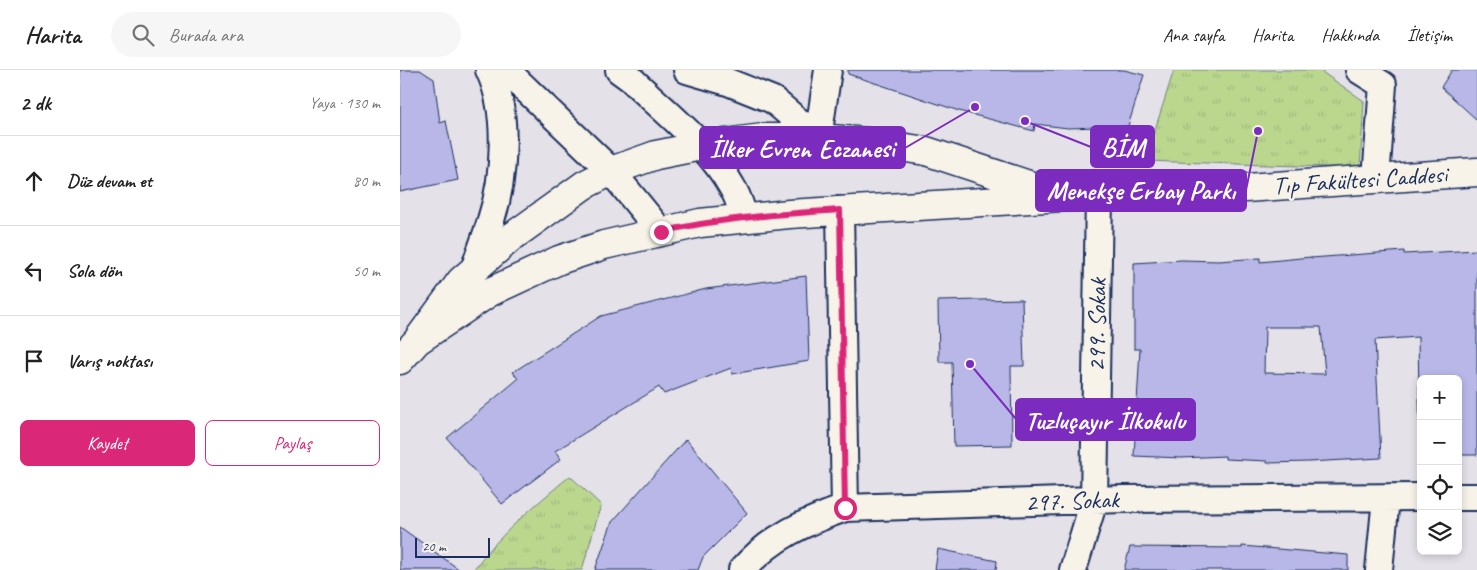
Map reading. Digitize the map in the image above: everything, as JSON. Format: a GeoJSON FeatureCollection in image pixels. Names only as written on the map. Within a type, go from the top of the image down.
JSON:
{"type":"FeatureCollection","features":[{"type":"Feature","properties":{"kind":"main road"},"geometry":{"type":"LineString","coordinates":[[408,350],[461,281],[509,239],[547,210],[584,186],[611,171],[656,155],[701,146],[763,138],[818,138],[868,142],[926,151],[1063,197]]}},
{"type":"Feature","properties":{"kind":"main road","name":"Tıp Fakültesi Caddesi"},"geometry":{"type":"LineString","coordinates":[[408,350],[490,292],[558,260],[604,245],[700,224],[840,210],[1317,184],[1477,172]]}},
{"type":"Feature","properties":{"kind":"street"},"geometry":{"type":"LineString","coordinates":[[474,270],[492,218],[503,159],[502,110],[489,70]]}},
{"type":"Feature","properties":{"kind":"street"},"geometry":{"type":"LineString","coordinates":[[506,70],[611,171],[661,232]]}},
{"type":"Feature","properties":{"kind":"street"},"geometry":{"type":"LineString","coordinates":[[618,70],[630,78],[701,146],[725,175],[733,188],[745,219]]}},
{"type":"Feature","properties":{"kind":"street"},"geometry":{"type":"LineString","coordinates":[[687,70],[728,82],[773,100],[818,138]]}},
{"type":"Feature","properties":{"kind":"street"},"geometry":{"type":"LineString","coordinates":[[818,138],[828,70]]}},
{"type":"Feature","properties":{"kind":"street"},"geometry":{"type":"LineString","coordinates":[[1359,70],[1389,78],[1376,179]]}},
{"type":"Feature","properties":{"kind":"street","name":"299. Sokak"},"geometry":{"type":"LineString","coordinates":[[1073,570],[1094,501],[1099,197]]}},
{"type":"Feature","properties":{"kind":"street"},"geometry":{"type":"LineString","coordinates":[[840,210],[845,508]]}},
{"type":"Feature","properties":{"kind":"street"},"geometry":{"type":"LineString","coordinates":[[1462,497],[1477,497]]}},
{"type":"Feature","properties":{"kind":"street"},"geometry":{"type":"LineString","coordinates":[[1378,570],[1386,498]]}},
{"type":"Feature","properties":{"kind":"street","name":"297. Sokak"},"geometry":{"type":"LineString","coordinates":[[742,570],[758,553],[785,534],[814,519],[845,508],[1132,499],[1417,498]]}},
{"type":"Feature","properties":{"kind":"green space"},"geometry":{"type":"Polygon","coordinates":[[[1174,70],[1319,70],[1364,101],[1360,168],[1145,161],[1174,70]]]}},
{"type":"Feature","properties":{"kind":"green space"},"geometry":{"type":"Polygon","coordinates":[[[570,476],[601,505],[582,570],[473,570],[507,532],[570,476]]]}},
{"type":"Feature","properties":{"kind":"building"},"geometry":{"type":"Polygon","coordinates":[[[400,70],[420,70],[434,79],[440,123],[446,121],[458,180],[400,192],[400,70]]]}},
{"type":"Feature","properties":{"kind":"building"},"geometry":{"type":"Polygon","coordinates":[[[848,70],[1124,70],[1144,75],[1128,126],[1068,128],[1035,124],[1034,131],[959,111],[848,74],[848,70]]]}},
{"type":"Feature","properties":{"kind":"building"},"geometry":{"type":"Polygon","coordinates":[[[1452,70],[1477,70],[1477,120],[1441,87],[1452,70]]]}},
{"type":"Feature","properties":{"kind":"building"},"geometry":{"type":"Polygon","coordinates":[[[1477,250],[1477,455],[1462,455],[1462,375],[1419,375],[1418,337],[1375,340],[1381,458],[1267,463],[1267,461],[1225,459],[1225,456],[1181,458],[1134,456],[1140,349],[1134,349],[1134,263],[1260,258],[1260,262],[1404,251],[1404,254],[1477,250]],[[1265,327],[1264,373],[1325,374],[1321,327],[1265,327]]]}},
{"type":"Feature","properties":{"kind":"building"},"geometry":{"type":"Polygon","coordinates":[[[806,276],[809,361],[732,374],[731,368],[664,394],[659,387],[555,451],[561,459],[502,504],[447,438],[518,379],[513,372],[601,316],[706,289],[806,276]]]}},
{"type":"Feature","properties":{"kind":"building"},"geometry":{"type":"Polygon","coordinates":[[[1022,299],[1024,366],[1011,366],[1012,445],[954,446],[952,362],[939,362],[938,301],[1022,299]]]}},
{"type":"Feature","properties":{"kind":"building"},"geometry":{"type":"Polygon","coordinates":[[[686,439],[747,513],[703,557],[698,570],[595,570],[612,522],[686,439]]]}},
{"type":"Feature","properties":{"kind":"building"},"geometry":{"type":"Polygon","coordinates":[[[400,527],[460,570],[400,570],[400,527]]]}},
{"type":"Feature","properties":{"kind":"building"},"geometry":{"type":"Polygon","coordinates":[[[1242,546],[1348,555],[1348,570],[1124,570],[1130,547],[1242,548],[1242,546]]]}},
{"type":"Feature","properties":{"kind":"building"},"geometry":{"type":"Polygon","coordinates":[[[938,549],[997,561],[996,570],[935,570],[938,549]]]}},
{"type":"Feature","properties":{"kind":"place","name":"İlker Evren Eczanesi"},"geometry":{"type":"Point","coordinates":[975,107]}},
{"type":"Feature","properties":{"kind":"place","name":"BİM"},"geometry":{"type":"Point","coordinates":[1025,121]}},
{"type":"Feature","properties":{"kind":"place","name":"Menekşe Erbay Parkı"},"geometry":{"type":"Point","coordinates":[1258,131]}},
{"type":"Feature","properties":{"kind":"place","name":"Tuzluçayır İlkokulu"},"geometry":{"type":"Point","coordinates":[970,364]}},
{"type":"Feature","properties":{"kind":"route"},"geometry":{"type":"LineString","coordinates":[[661,232],[700,224],[840,210],[845,508]]}}]}
